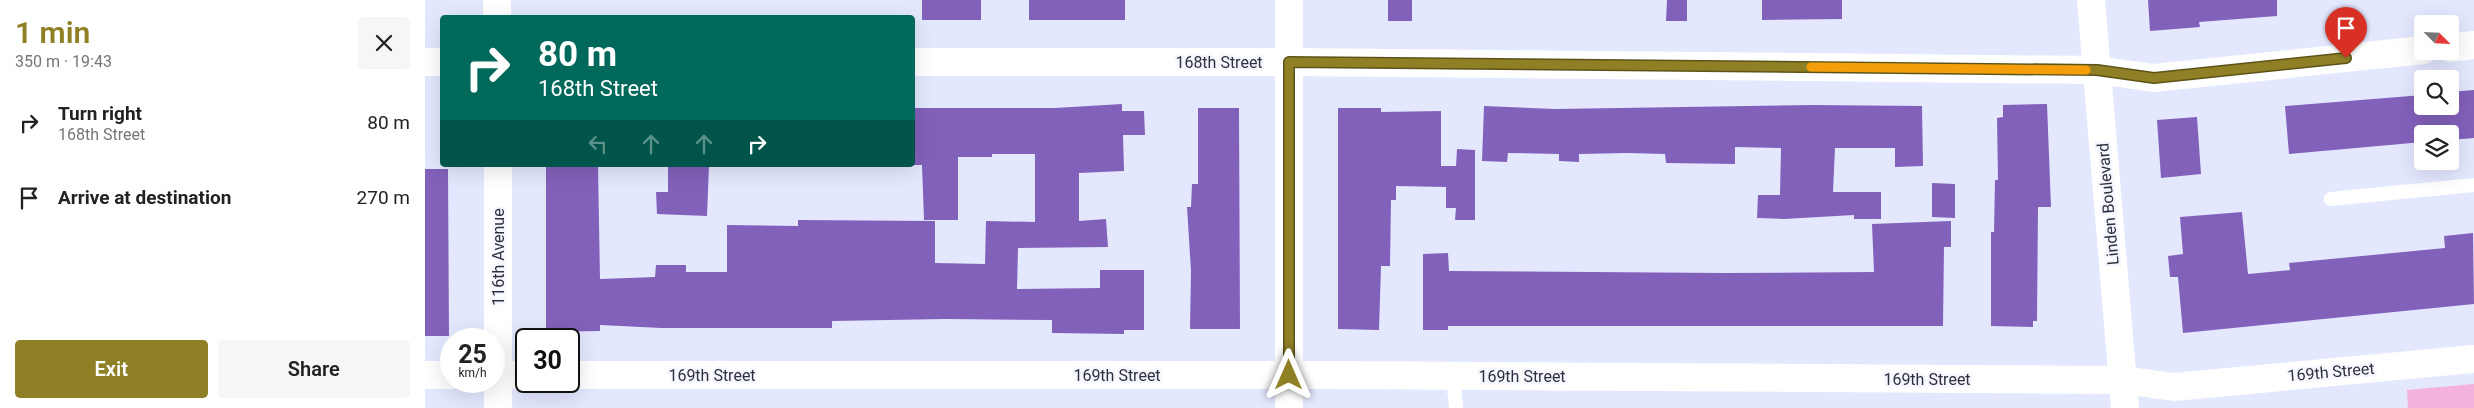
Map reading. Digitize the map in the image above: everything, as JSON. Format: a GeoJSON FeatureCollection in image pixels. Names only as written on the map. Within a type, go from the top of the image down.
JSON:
{"type":"FeatureCollection","features":[{"type":"Feature","properties":{"kind":"street"},"geometry":{"type":"LineString","coordinates":[[497,0],[497,15]]}},
{"type":"Feature","properties":{"kind":"street"},"geometry":{"type":"LineString","coordinates":[[1289,0],[1289,408]]}},
{"type":"Feature","properties":{"kind":"street","name":"Linden Boulevard"},"geometry":{"type":"LineString","coordinates":[[2091,0],[2125,408]]}},
{"type":"Feature","properties":{"kind":"street"},"geometry":{"type":"LineString","coordinates":[[2459,47],[2474,45]]}},
{"type":"Feature","properties":{"kind":"street","name":"168th Street"},"geometry":{"type":"LineString","coordinates":[[915,62],[1289,62],[2097,70],[2154,78],[2414,51]]}},
{"type":"Feature","properties":{"kind":"street"},"geometry":{"type":"LineString","coordinates":[[425,62],[440,62]]}},
{"type":"Feature","properties":{"kind":"street","name":"116th Avenue"},"geometry":{"type":"LineString","coordinates":[[496,328],[498,167]]}},
{"type":"Feature","properties":{"kind":"street","name":"169th Street"},"geometry":{"type":"LineString","coordinates":[[580,375],[1289,375],[2123,380],[2174,387],[2474,359]]}},
{"type":"Feature","properties":{"kind":"street"},"geometry":{"type":"LineString","coordinates":[[425,375],[440,374]]}},
{"type":"Feature","properties":{"kind":"street","name":"116th Avenue"},"geometry":{"type":"LineString","coordinates":[[497,393],[498,408]]}},
{"type":"Feature","properties":{"kind":"lane"},"geometry":{"type":"LineString","coordinates":[[2331,199],[2474,184]]}},
{"type":"Feature","properties":{"kind":"lane"},"geometry":{"type":"LineString","coordinates":[[1453,376],[1456,408]]}},
{"type":"Feature","properties":{"kind":"shaded area"},"geometry":{"type":"Polygon","coordinates":[[[2474,384],[2474,408],[2408,408],[2407,390],[2474,384]]]}},
{"type":"Feature","properties":{"kind":"building"},"geometry":{"type":"Polygon","coordinates":[[[922,0],[981,0],[981,20],[922,20],[922,0]]]}},
{"type":"Feature","properties":{"kind":"building"},"geometry":{"type":"Polygon","coordinates":[[[1029,0],[1125,0],[1125,20],[1029,20],[1029,0]]]}},
{"type":"Feature","properties":{"kind":"building"},"geometry":{"type":"Polygon","coordinates":[[[1388,0],[1412,0],[1412,21],[1388,21],[1388,0]]]}},
{"type":"Feature","properties":{"kind":"building"},"geometry":{"type":"Polygon","coordinates":[[[1667,0],[1687,0],[1687,21],[1666,21],[1667,0]]]}},
{"type":"Feature","properties":{"kind":"building"},"geometry":{"type":"Polygon","coordinates":[[[1762,0],[1842,0],[1842,19],[1762,20],[1762,0]]]}},
{"type":"Feature","properties":{"kind":"building"},"geometry":{"type":"Polygon","coordinates":[[[2148,0],[2277,0],[2277,16],[2199,22],[2200,27],[2150,31],[2148,0]]]}},
{"type":"Feature","properties":{"kind":"building"},"geometry":{"type":"Polygon","coordinates":[[[2474,90],[2474,138],[2459,139],[2459,125],[2414,125],[2414,143],[2289,154],[2285,106],[2414,96],[2414,115],[2459,115],[2459,91],[2474,90]]]}},
{"type":"Feature","properties":{"kind":"building"},"geometry":{"type":"Polygon","coordinates":[[[1122,104],[1122,111],[1144,111],[1145,135],[1123,135],[1124,171],[1079,173],[1079,221],[1106,219],[1108,247],[1018,248],[1017,289],[1100,288],[1100,270],[1144,270],[1144,330],[1124,330],[1124,334],[1052,333],[1052,320],[945,319],[832,321],[832,328],[661,328],[600,325],[600,331],[580,331],[580,328],[546,328],[546,167],[598,167],[600,279],[655,277],[656,265],[686,265],[686,272],[727,272],[727,225],[798,226],[798,220],[935,221],[935,263],[985,264],[986,221],[1035,222],[1035,154],[992,154],[992,157],[958,157],[958,220],[924,220],[922,165],[915,165],[915,108],[1055,108],[1122,104]]]}},
{"type":"Feature","properties":{"kind":"building"},"geometry":{"type":"Polygon","coordinates":[[[2047,104],[2051,207],[2038,207],[2037,321],[2033,321],[2033,327],[1991,326],[1991,232],[1994,232],[1995,180],[1998,180],[1997,118],[2003,117],[2003,105],[2047,104]]]}},
{"type":"Feature","properties":{"kind":"building"},"geometry":{"type":"Polygon","coordinates":[[[1813,105],[1922,106],[1923,166],[1895,167],[1895,148],[1835,148],[1833,192],[1881,192],[1881,219],[1854,219],[1854,215],[1784,219],[1757,218],[1758,195],[1780,195],[1781,148],[1735,147],[1735,164],[1666,163],[1665,154],[1627,153],[1579,154],[1579,162],[1559,161],[1559,154],[1508,153],[1507,162],[1482,161],[1484,106],[1555,109],[1813,105]]]}},
{"type":"Feature","properties":{"kind":"building"},"geometry":{"type":"Polygon","coordinates":[[[1198,108],[1239,108],[1240,329],[1190,329],[1191,271],[1187,207],[1191,207],[1192,184],[1198,184],[1198,108]]]}},
{"type":"Feature","properties":{"kind":"building"},"geometry":{"type":"Polygon","coordinates":[[[1338,108],[1381,108],[1381,112],[1441,111],[1441,166],[1456,166],[1457,149],[1475,150],[1475,220],[1455,220],[1456,208],[1446,208],[1446,187],[1396,186],[1396,200],[1391,200],[1390,266],[1381,266],[1379,330],[1338,329],[1338,108]]]}},
{"type":"Feature","properties":{"kind":"building"},"geometry":{"type":"Polygon","coordinates":[[[2197,117],[2201,174],[2161,178],[2157,120],[2197,117]]]}},
{"type":"Feature","properties":{"kind":"building"},"geometry":{"type":"Polygon","coordinates":[[[668,167],[709,167],[707,216],[657,214],[656,192],[668,192],[668,167]]]}},
{"type":"Feature","properties":{"kind":"building"},"geometry":{"type":"Polygon","coordinates":[[[425,169],[448,169],[449,328],[440,328],[440,336],[425,336],[425,169]]]}},
{"type":"Feature","properties":{"kind":"building"},"geometry":{"type":"Polygon","coordinates":[[[1932,183],[1955,184],[1955,218],[1932,217],[1932,183]]]}},
{"type":"Feature","properties":{"kind":"building"},"geometry":{"type":"Polygon","coordinates":[[[2242,212],[2248,274],[2290,270],[2289,263],[2445,248],[2444,236],[2473,233],[2474,304],[2183,333],[2178,277],[2170,277],[2168,256],[2183,254],[2180,217],[2242,212]]]}},
{"type":"Feature","properties":{"kind":"building"},"geometry":{"type":"Polygon","coordinates":[[[1951,221],[1951,247],[1944,247],[1943,326],[1448,326],[1448,330],[1423,330],[1423,254],[1448,253],[1449,271],[1874,272],[1872,224],[1951,221]]]}},
{"type":"Feature","properties":{"kind":"slow traffic"},"geometry":{"type":"LineString","coordinates":[[1811,67],[2086,70]]}},
{"type":"Feature","properties":{"kind":"route"},"geometry":{"type":"LineString","coordinates":[[1289,375],[1289,62],[2045,69],[2097,70],[2154,78],[2346,58]]}}]}
